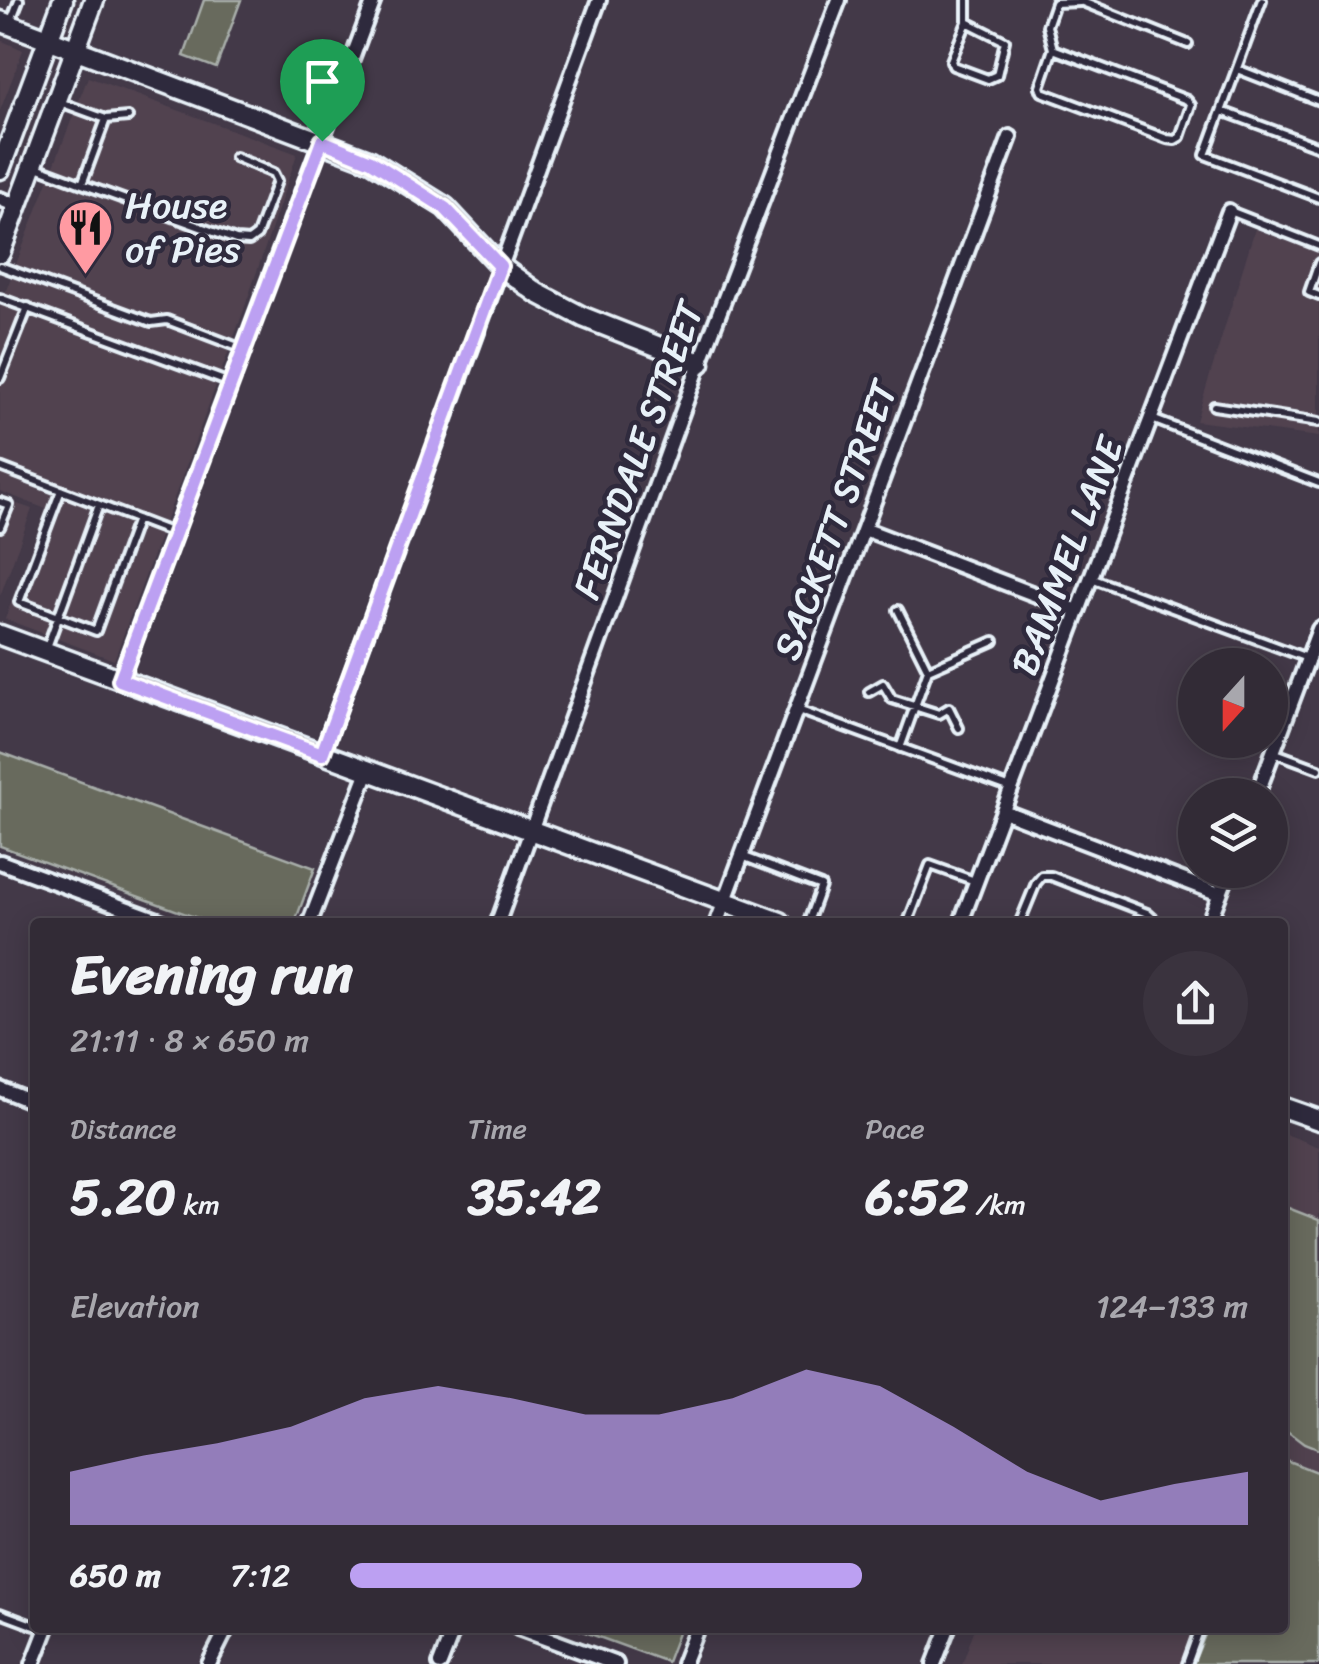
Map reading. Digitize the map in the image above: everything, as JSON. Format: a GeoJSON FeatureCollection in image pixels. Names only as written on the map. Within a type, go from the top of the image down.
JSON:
{"type":"FeatureCollection","features":[{"type":"Feature","properties":{"kind":"street"},"geometry":{"type":"LineString","coordinates":[[0,169],[62,0]]}},
{"type":"Feature","properties":{"kind":"street"},"geometry":{"type":"LineString","coordinates":[[0,252],[9,202],[32,166],[94,0]]}},
{"type":"Feature","properties":{"kind":"street"},"geometry":{"type":"LineString","coordinates":[[120,680],[374,0]]}},
{"type":"Feature","properties":{"kind":"street"},"geometry":{"type":"LineString","coordinates":[[322,754],[600,0]]}},
{"type":"Feature","properties":{"kind":"street","name":"FERNDALE STREET"},"geometry":{"type":"LineString","coordinates":[[500,918],[700,362],[839,0]]}},
{"type":"Feature","properties":{"kind":"street"},"geometry":{"type":"LineString","coordinates":[[5,22],[371,161],[445,208],[500,266],[536,293],[583,317],[700,362]]}},
{"type":"Feature","properties":{"kind":"street","name":"SACKETT STREET"},"geometry":{"type":"LineString","coordinates":[[718,918],[1010,138]]}},
{"type":"Feature","properties":{"kind":"street","name":"BAMMEL LANE"},"geometry":{"type":"LineString","coordinates":[[962,918],[1229,211]]}},
{"type":"Feature","properties":{"kind":"street"},"geometry":{"type":"LineString","coordinates":[[864,529],[1078,611]]}},
{"type":"Feature","properties":{"kind":"street"},"geometry":{"type":"LineString","coordinates":[[1288,712],[1319,629]]}},
{"type":"Feature","properties":{"kind":"street"},"geometry":{"type":"LineString","coordinates":[[0,635],[769,918]]}},
{"type":"Feature","properties":{"kind":"street"},"geometry":{"type":"LineString","coordinates":[[312,918],[368,771]]}},
{"type":"Feature","properties":{"kind":"street"},"geometry":{"type":"LineString","coordinates":[[1003,810],[1220,894]]}},
{"type":"Feature","properties":{"kind":"street"},"geometry":{"type":"LineString","coordinates":[[0,862],[152,918]]}},
{"type":"Feature","properties":{"kind":"street"},"geometry":{"type":"LineString","coordinates":[[1211,918],[1222,888]]}},
{"type":"Feature","properties":{"kind":"street"},"geometry":{"type":"LineString","coordinates":[[0,1090],[30,1101]]}},
{"type":"Feature","properties":{"kind":"street"},"geometry":{"type":"LineString","coordinates":[[1288,1109],[1319,1120]]}},
{"type":"Feature","properties":{"kind":"street"},"geometry":{"type":"LineString","coordinates":[[33,1664],[41,1633]]}},
{"type":"Feature","properties":{"kind":"street"},"geometry":{"type":"LineString","coordinates":[[209,1664],[224,1633]]}},
{"type":"Feature","properties":{"kind":"street"},"geometry":{"type":"LineString","coordinates":[[440,1664],[452,1633]]}},
{"type":"Feature","properties":{"kind":"street"},"geometry":{"type":"LineString","coordinates":[[532,1633],[616,1664]]}},
{"type":"Feature","properties":{"kind":"street"},"geometry":{"type":"LineString","coordinates":[[683,1664],[695,1633]]}},
{"type":"Feature","properties":{"kind":"street"},"geometry":{"type":"LineString","coordinates":[[934,1664],[946,1633]]}},
{"type":"Feature","properties":{"kind":"lane"},"geometry":{"type":"LineString","coordinates":[[5,22],[19,0]]}},
{"type":"Feature","properties":{"kind":"lane"},"geometry":{"type":"LineString","coordinates":[[966,0],[967,22],[951,61],[954,66],[988,80],[996,75],[1005,41],[967,22]]}},
{"type":"Feature","properties":{"kind":"lane"},"geometry":{"type":"LineString","coordinates":[[1262,0],[1206,155],[1319,198]]}},
{"type":"Feature","properties":{"kind":"lane"},"geometry":{"type":"LineString","coordinates":[[1054,49],[1187,100],[1192,105],[1180,137],[1175,140],[1042,92],[1040,87],[1054,49],[1047,26],[1056,3],[1080,1],[1188,44]]}},
{"type":"Feature","properties":{"kind":"lane"},"geometry":{"type":"LineString","coordinates":[[1237,70],[1319,101]]}},
{"type":"Feature","properties":{"kind":"lane"},"geometry":{"type":"LineString","coordinates":[[57,101],[106,119],[128,118]]}},
{"type":"Feature","properties":{"kind":"lane"},"geometry":{"type":"LineString","coordinates":[[1222,110],[1319,147]]}},
{"type":"Feature","properties":{"kind":"lane"},"geometry":{"type":"LineString","coordinates":[[82,184],[106,119]]}},
{"type":"Feature","properties":{"kind":"lane"},"geometry":{"type":"LineString","coordinates":[[32,166],[236,240],[249,241],[257,235],[276,181],[273,173],[235,158]]}},
{"type":"Feature","properties":{"kind":"lane"},"geometry":{"type":"LineString","coordinates":[[1229,211],[1319,246]]}},
{"type":"Feature","properties":{"kind":"lane"},"geometry":{"type":"LineString","coordinates":[[1319,263],[1308,292],[1319,296]]}},
{"type":"Feature","properties":{"kind":"lane"},"geometry":{"type":"LineString","coordinates":[[0,266],[152,322],[167,320],[244,349]]}},
{"type":"Feature","properties":{"kind":"lane"},"geometry":{"type":"LineString","coordinates":[[0,298],[231,383]]}},
{"type":"Feature","properties":{"kind":"lane"},"geometry":{"type":"LineString","coordinates":[[0,378],[28,308]]}},
{"type":"Feature","properties":{"kind":"lane"},"geometry":{"type":"LineString","coordinates":[[1214,406],[1319,422]]}},
{"type":"Feature","properties":{"kind":"lane"},"geometry":{"type":"LineString","coordinates":[[1150,419],[1319,483]]}},
{"type":"Feature","properties":{"kind":"lane"},"geometry":{"type":"LineString","coordinates":[[0,467],[174,533]]}},
{"type":"Feature","properties":{"kind":"lane"},"geometry":{"type":"LineString","coordinates":[[62,490],[19,602],[96,631],[137,519]]}},
{"type":"Feature","properties":{"kind":"lane"},"geometry":{"type":"LineString","coordinates":[[0,502],[9,505],[0,527]]}},
{"type":"Feature","properties":{"kind":"lane"},"geometry":{"type":"LineString","coordinates":[[45,652],[99,505]]}},
{"type":"Feature","properties":{"kind":"lane"},"geometry":{"type":"LineString","coordinates":[[1090,578],[1308,658]]}},
{"type":"Feature","properties":{"kind":"lane"},"geometry":{"type":"LineString","coordinates":[[898,610],[928,670],[900,748]]}},
{"type":"Feature","properties":{"kind":"lane"},"geometry":{"type":"LineString","coordinates":[[928,670],[994,641]]}},
{"type":"Feature","properties":{"kind":"lane"},"geometry":{"type":"LineString","coordinates":[[869,692],[882,684],[892,699],[940,714],[949,708],[959,728]]}},
{"type":"Feature","properties":{"kind":"lane"},"geometry":{"type":"LineString","coordinates":[[796,710],[1012,788]]}},
{"type":"Feature","properties":{"kind":"lane"},"geometry":{"type":"LineString","coordinates":[[1288,757],[1319,768]]}},
{"type":"Feature","properties":{"kind":"lane"},"geometry":{"type":"LineString","coordinates":[[742,856],[822,886],[810,918]]}},
{"type":"Feature","properties":{"kind":"lane"},"geometry":{"type":"LineString","coordinates":[[910,918],[930,865],[976,882]]}},
{"type":"Feature","properties":{"kind":"lane"},"geometry":{"type":"LineString","coordinates":[[1022,918],[1036,882],[1042,876],[1051,876],[1155,918]]}},
{"type":"Feature","properties":{"kind":"lane"},"geometry":{"type":"LineString","coordinates":[[0,1613],[30,1623]]}},
{"type":"Feature","properties":{"kind":"lane"},"geometry":{"type":"LineString","coordinates":[[1186,1664],[1198,1633]]}},
{"type":"Feature","properties":{"kind":"shaded area"},"geometry":{"type":"Polygon","coordinates":[[[0,40],[23,50],[0,111],[0,40]]]}},
{"type":"Feature","properties":{"kind":"shaded area"},"geometry":{"type":"Polygon","coordinates":[[[88,77],[297,154],[241,318],[114,660],[5,619],[46,509],[0,491],[0,306],[88,77]]]}},
{"type":"Feature","properties":{"kind":"shaded area"},"geometry":{"type":"Polygon","coordinates":[[[1255,229],[1319,253],[1319,437],[1196,421],[1255,229]]]}},
{"type":"Feature","properties":{"kind":"shaded area"},"geometry":{"type":"Polygon","coordinates":[[[0,498],[32,509],[0,596],[0,498]]]}},
{"type":"Feature","properties":{"kind":"shaded area"},"geometry":{"type":"Polygon","coordinates":[[[1288,1135],[1319,1147],[1319,1664],[962,1664],[973,1633],[1288,1633],[1288,1135]]]}},
{"type":"Feature","properties":{"kind":"green space"},"geometry":{"type":"Polygon","coordinates":[[[204,0],[241,0],[216,68],[184,56],[204,0]]]}},
{"type":"Feature","properties":{"kind":"green space"},"geometry":{"type":"Polygon","coordinates":[[[0,752],[315,868],[296,918],[197,918],[0,846],[0,752]]]}},
{"type":"Feature","properties":{"kind":"green space"},"geometry":{"type":"Polygon","coordinates":[[[1288,1208],[1319,1220],[1319,1450],[1288,1432],[1288,1208]]]}},
{"type":"Feature","properties":{"kind":"green space"},"geometry":{"type":"Polygon","coordinates":[[[1288,1461],[1319,1473],[1319,1664],[1193,1664],[1206,1633],[1288,1633],[1288,1461]]]}},
{"type":"Feature","properties":{"kind":"green space"},"geometry":{"type":"Polygon","coordinates":[[[588,1633],[678,1633],[667,1662],[588,1633]]]}},
{"type":"Feature","properties":{"kind":"place","name":"House of Pies"},"geometry":{"type":"Point","coordinates":[86,276]}},
{"type":"Feature","properties":{"kind":"route"},"geometry":{"type":"LineString","coordinates":[[322,141],[371,161],[445,208],[500,266],[322,754],[120,680],[322,141]]}}]}
